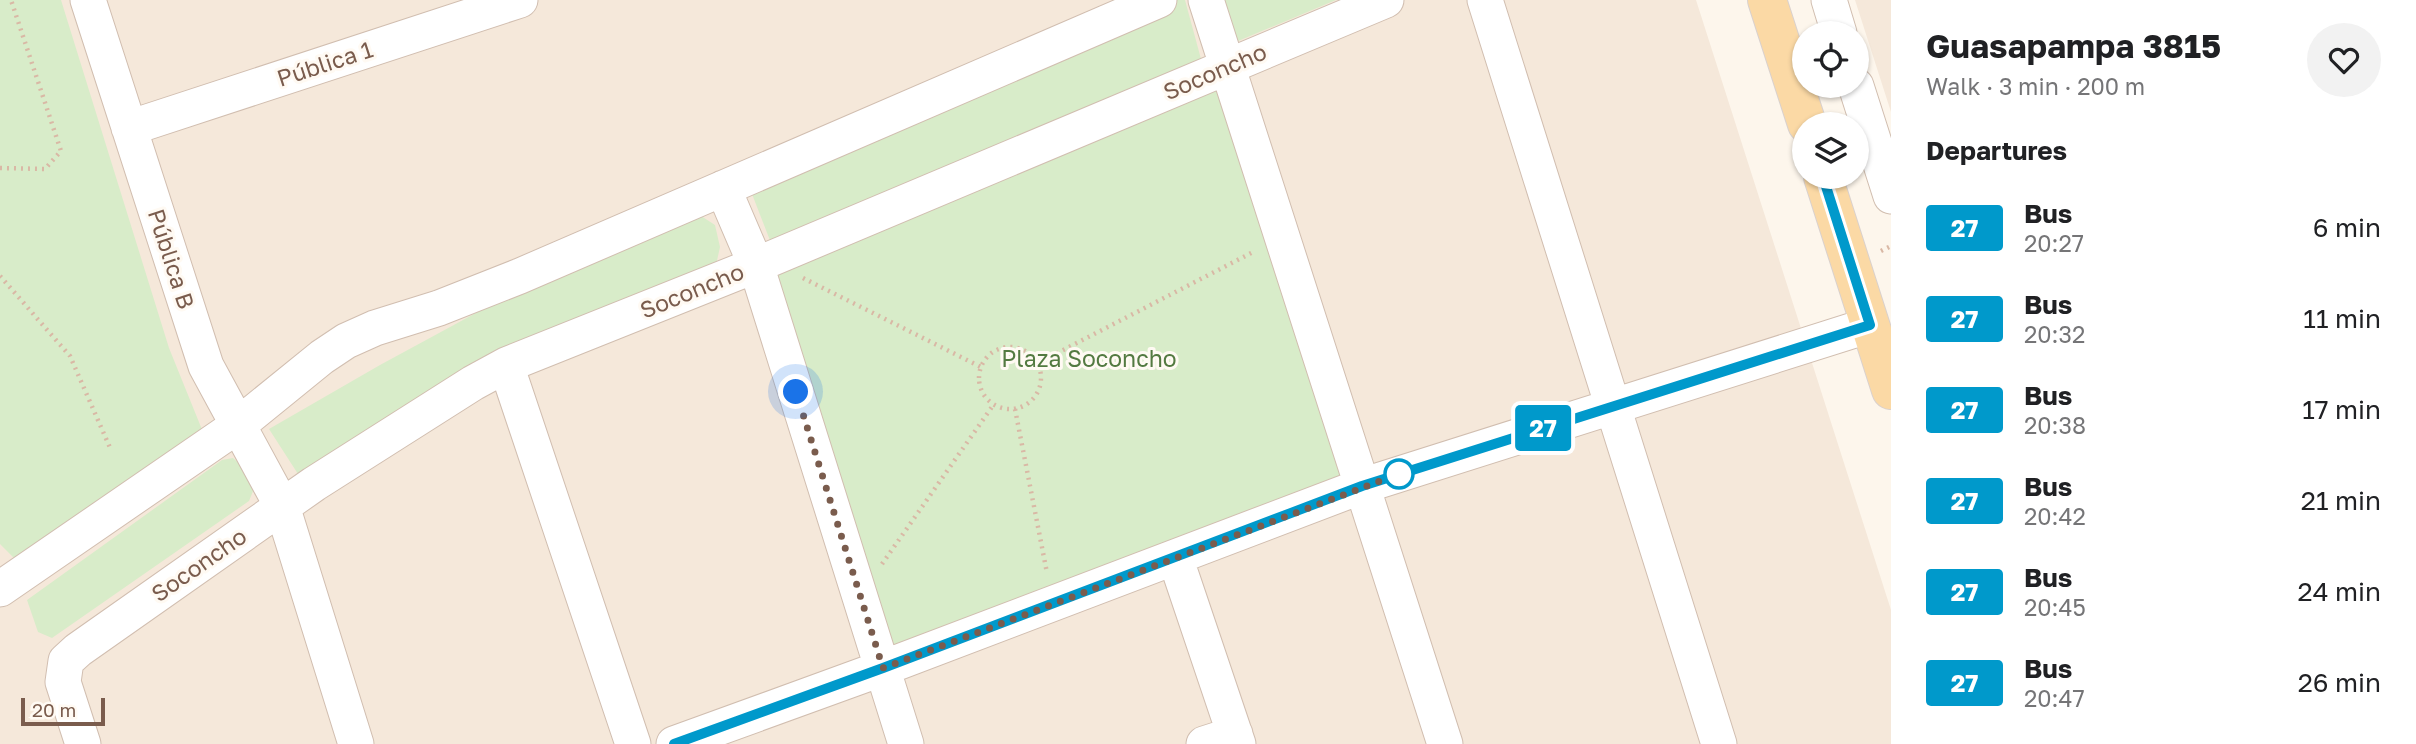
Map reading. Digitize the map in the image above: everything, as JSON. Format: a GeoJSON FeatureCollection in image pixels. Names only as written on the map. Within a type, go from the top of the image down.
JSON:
{"type":"FeatureCollection","features":[{"type":"Feature","properties":{"kind":"main road"},"geometry":{"type":"LineString","coordinates":[[1767,0],[1803,112]]}},
{"type":"Feature","properties":{"kind":"main road"},"geometry":{"type":"LineString","coordinates":[[1827,189],[1891,390]]}},
{"type":"Feature","properties":{"kind":"street","name":"Pública B"},"geometry":{"type":"LineString","coordinates":[[88,0],[206,366],[282,506],[356,744]]}},
{"type":"Feature","properties":{"kind":"street","name":"Pública 1"},"geometry":{"type":"LineString","coordinates":[[129,128],[520,0]]}},
{"type":"Feature","properties":{"kind":"street"},"geometry":{"type":"LineString","coordinates":[[0,589],[237,426],[322,357],[346,341],[520,276],[1159,0]]}},
{"type":"Feature","properties":{"kind":"street"},"geometry":{"type":"LineString","coordinates":[[1206,0],[1445,744]]}},
{"type":"Feature","properties":{"kind":"street","name":"Soconcho"},"geometry":{"type":"LineString","coordinates":[[83,744],[63,682],[66,661],[282,506],[473,383],[506,366],[762,263],[1386,0]]}},
{"type":"Feature","properties":{"kind":"street"},"geometry":{"type":"LineString","coordinates":[[1485,0],[1718,744]]}},
{"type":"Feature","properties":{"kind":"street"},"geometry":{"type":"LineString","coordinates":[[1829,0],[1835,21]]}},
{"type":"Feature","properties":{"kind":"street"},"geometry":{"type":"LineString","coordinates":[[1860,98],[1891,196]]}},
{"type":"Feature","properties":{"kind":"street"},"geometry":{"type":"LineString","coordinates":[[723,188],[762,263],[906,744]]}},
{"type":"Feature","properties":{"kind":"street"},"geometry":{"type":"LineString","coordinates":[[674,744],[883,668],[1362,486],[1870,325]]}},
{"type":"Feature","properties":{"kind":"street"},"geometry":{"type":"LineString","coordinates":[[506,366],[633,744]]}},
{"type":"Feature","properties":{"kind":"street"},"geometry":{"type":"LineString","coordinates":[[1175,557],[1226,741]]}},
{"type":"Feature","properties":{"kind":"path"},"geometry":{"type":"LineString","coordinates":[[0,168],[45,169],[61,152],[11,0]]}},
{"type":"Feature","properties":{"kind":"path"},"geometry":{"type":"LineString","coordinates":[[1038,363],[1282,237]]}},
{"type":"Feature","properties":{"kind":"path"},"geometry":{"type":"LineString","coordinates":[[762,263],[981,367]]}},
{"type":"Feature","properties":{"kind":"path"},"geometry":{"type":"LineString","coordinates":[[0,276],[70,356],[111,450]]}},
{"type":"Feature","properties":{"kind":"path"},"geometry":{"type":"LineString","coordinates":[[1013,346],[1031,355],[1038,363],[1041,382],[1038,392],[1032,400],[1014,409],[994,404],[981,388],[981,367],[993,351],[1013,346]]}},
{"type":"Feature","properties":{"kind":"path"},"geometry":{"type":"LineString","coordinates":[[860,595],[994,404]]}},
{"type":"Feature","properties":{"kind":"path"},"geometry":{"type":"LineString","coordinates":[[1014,409],[1053,604]]}},
{"type":"Feature","properties":{"kind":"shaded area"},"geometry":{"type":"Polygon","coordinates":[[[0,0],[1696,0],[1891,610],[1891,744],[0,744],[0,0]]]}},
{"type":"Feature","properties":{"kind":"shaded area"},"geometry":{"type":"Polygon","coordinates":[[[1855,0],[1891,0],[1891,112],[1869,44],[1869,21],[1862,21],[1855,0]]]}},
{"type":"Feature","properties":{"kind":"green space"},"geometry":{"type":"Polygon","coordinates":[[[0,0],[61,0],[169,348],[205,437],[14,558],[0,544],[0,0]]]}},
{"type":"Feature","properties":{"kind":"green space"},"geometry":{"type":"Polygon","coordinates":[[[1168,0],[1185,0],[1201,59],[771,243],[752,194],[1168,0]]]}},
{"type":"Feature","properties":{"kind":"green space"},"geometry":{"type":"Polygon","coordinates":[[[1202,0],[1336,0],[1219,49],[1202,0]]]}},
{"type":"Feature","properties":{"kind":"green space","name":"Plaza Soconcho"},"geometry":{"type":"Polygon","coordinates":[[[1227,67],[1362,486],[883,668],[756,265],[1227,67]]]}},
{"type":"Feature","properties":{"kind":"green space"},"geometry":{"type":"Polygon","coordinates":[[[698,214],[715,225],[720,247],[716,265],[298,474],[269,429],[513,293],[698,214]]]}},
{"type":"Feature","properties":{"kind":"green space"},"geometry":{"type":"Polygon","coordinates":[[[233,458],[249,472],[253,491],[249,501],[52,638],[38,632],[27,600],[222,460],[233,458]]]}},
{"type":"Feature","properties":{"kind":"bus line","name":"27"},"geometry":{"type":"LineString","coordinates":[[674,744],[883,668],[1362,486],[1870,325],[1827,189]]}},
{"type":"Feature","properties":{"kind":"route"},"geometry":{"type":"LineString","coordinates":[[796,392],[883,668],[1399,474]]}}]}
